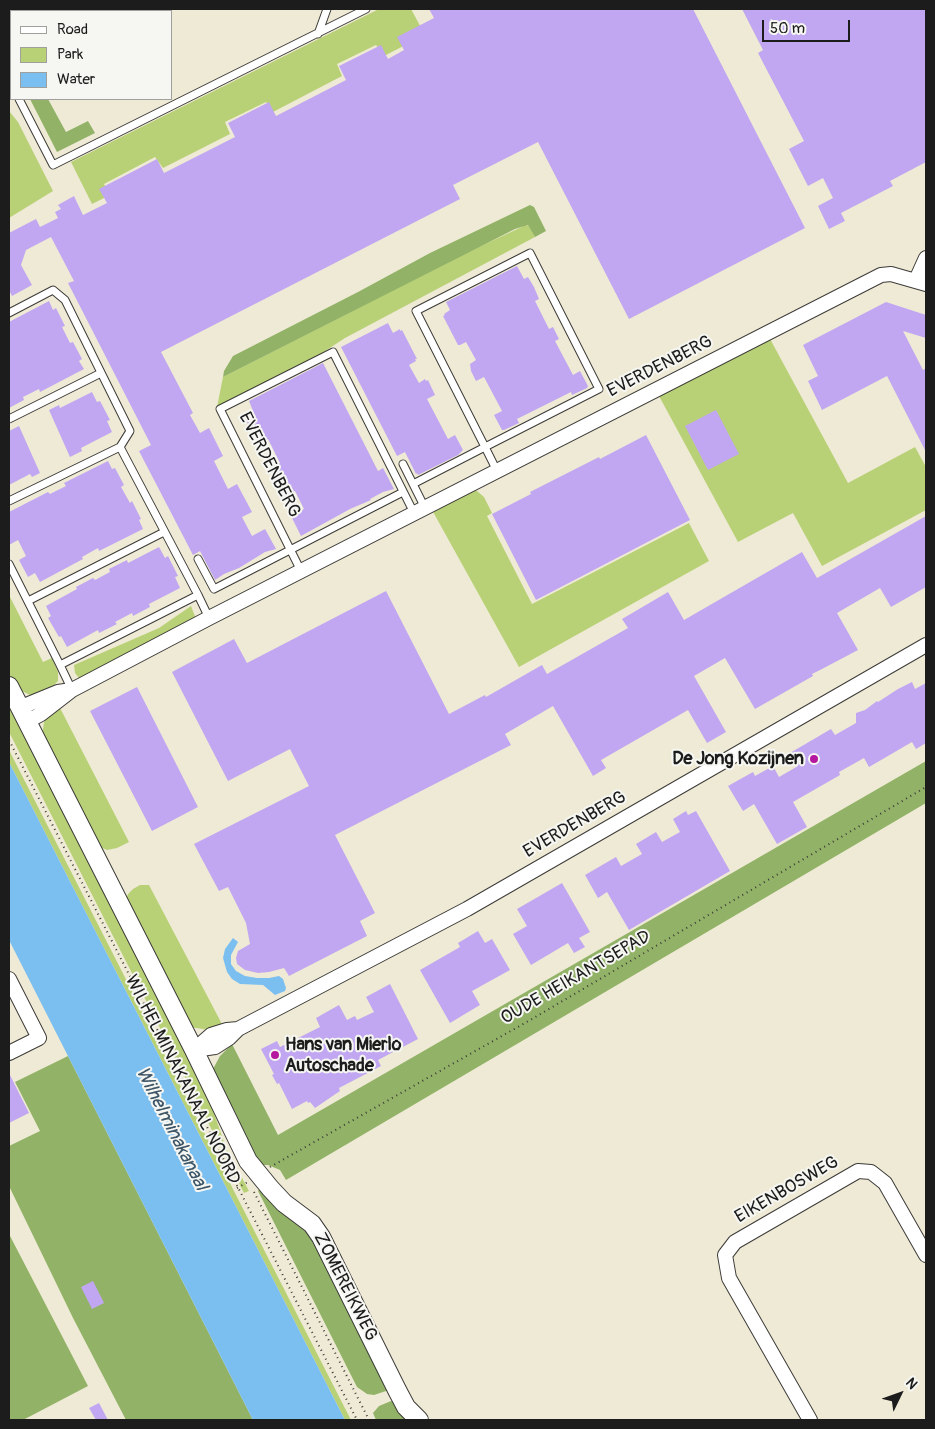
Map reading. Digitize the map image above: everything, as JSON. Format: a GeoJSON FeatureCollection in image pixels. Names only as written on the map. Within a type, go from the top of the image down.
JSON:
{"type":"FeatureCollection","features":[{"type":"Feature","properties":{"kind":"street"},"geometry":{"type":"LineString","coordinates":[[921,282],[926,258]]}},
{"type":"Feature","properties":{"kind":"street","name":"EVERDENBERG"},"geometry":{"type":"LineString","coordinates":[[23,715],[58,692],[72,690],[209,618],[881,275],[891,274],[921,282]]}},
{"type":"Feature","properties":{"kind":"street","name":"EVERDENBERG"},"geometry":{"type":"LineString","coordinates":[[194,1050],[211,1035],[238,1029],[467,909],[926,645]]}},
{"type":"Feature","properties":{"kind":"street","name":"WILHELMINAKANAAL NOORD"},"geometry":{"type":"LineString","coordinates":[[9,686],[213,1088]]}},
{"type":"Feature","properties":{"kind":"street"},"geometry":{"type":"LineString","coordinates":[[9,979],[39,1038],[9,1053]]}},
{"type":"Feature","properties":{"kind":"street","name":"ZOMEREIKWEG"},"geometry":{"type":"LineString","coordinates":[[213,1088],[248,1161],[255,1183],[284,1202],[312,1224],[321,1236],[406,1407],[419,1420]]}},
{"type":"Feature","properties":{"kind":"street","name":"EIKENBOSWEG"},"geometry":{"type":"LineString","coordinates":[[810,1420],[729,1278],[725,1255],[735,1242],[858,1171],[870,1172],[885,1183],[926,1255]]}},
{"type":"Feature","properties":{"kind":"lane"},"geometry":{"type":"LineString","coordinates":[[318,34],[327,9]]}},
{"type":"Feature","properties":{"kind":"lane"},"geometry":{"type":"LineString","coordinates":[[19,100],[54,165],[366,9]]}},
{"type":"Feature","properties":{"kind":"lane"},"geometry":{"type":"LineString","coordinates":[[413,484],[486,447],[600,389],[530,253],[416,311],[486,447],[498,471]]}},
{"type":"Feature","properties":{"kind":"lane"},"geometry":{"type":"LineString","coordinates":[[9,313],[53,290],[65,300],[130,431],[120,447],[9,501]]}},
{"type":"Feature","properties":{"kind":"lane","name":"EVERDENBERG"},"geometry":{"type":"LineString","coordinates":[[301,571],[220,409],[333,352],[403,492],[420,510]]}},
{"type":"Feature","properties":{"kind":"lane"},"geometry":{"type":"LineString","coordinates":[[9,419],[101,373]]}},
{"type":"Feature","properties":{"kind":"lane"},"geometry":{"type":"LineString","coordinates":[[120,447],[209,618]]}},
{"type":"Feature","properties":{"kind":"lane"},"geometry":{"type":"LineString","coordinates":[[403,464],[413,484],[420,510]]}},
{"type":"Feature","properties":{"kind":"lane"},"geometry":{"type":"LineString","coordinates":[[198,559],[214,589],[403,492]]}},
{"type":"Feature","properties":{"kind":"lane"},"geometry":{"type":"LineString","coordinates":[[28,601],[164,532]]}},
{"type":"Feature","properties":{"kind":"lane"},"geometry":{"type":"LineString","coordinates":[[9,564],[72,690]]}},
{"type":"Feature","properties":{"kind":"lane"},"geometry":{"type":"LineString","coordinates":[[60,665],[198,595]]}},
{"type":"Feature","properties":{"kind":"path","name":"WILHELMINAKANAAL NOORD"},"geometry":{"type":"LineString","coordinates":[[9,740],[357,1420]]}},
{"type":"Feature","properties":{"kind":"path","name":"OUDE HEIKANTSEPAD"},"geometry":{"type":"LineString","coordinates":[[237,1188],[255,1183],[926,788]]}},
{"type":"Feature","properties":{"kind":"path","name":"WILHELMINAKANAAL NOORD"},"geometry":{"type":"LineString","coordinates":[[255,1183],[369,1420]]}},
{"type":"Feature","properties":{"kind":"green space"},"geometry":{"type":"Polygon","coordinates":[[[379,9],[411,9],[425,35],[384,56],[376,45],[337,64],[342,76],[273,112],[266,102],[225,122],[230,134],[163,168],[155,157],[104,184],[110,195],[92,204],[71,162],[379,9]]]}},
{"type":"Feature","properties":{"kind":"green space"},"geometry":{"type":"Polygon","coordinates":[[[31,100],[49,100],[66,132],[88,121],[95,133],[57,152],[31,100]]]}},
{"type":"Feature","properties":{"kind":"green space"},"geometry":{"type":"Polygon","coordinates":[[[9,111],[18,122],[53,191],[9,218],[9,111]]]}},
{"type":"Feature","properties":{"kind":"green space"},"geometry":{"type":"Polygon","coordinates":[[[530,205],[534,207],[546,231],[535,237],[528,225],[515,229],[223,377],[224,371],[233,356],[430,253],[530,205]]]}},
{"type":"Feature","properties":{"kind":"green space"},"geometry":{"type":"Polygon","coordinates":[[[526,225],[529,226],[535,237],[345,338],[319,355],[217,407],[223,377],[466,253],[526,225]]]}},
{"type":"Feature","properties":{"kind":"green space"},"geometry":{"type":"Polygon","coordinates":[[[769,337],[848,483],[915,447],[926,467],[926,510],[822,566],[793,513],[738,542],[659,396],[769,337]]]}},
{"type":"Feature","properties":{"kind":"green space"},"geometry":{"type":"Polygon","coordinates":[[[472,490],[477,491],[484,497],[492,513],[487,516],[532,604],[689,523],[709,561],[519,667],[432,510],[472,490]]]}},
{"type":"Feature","properties":{"kind":"green space"},"geometry":{"type":"Polygon","coordinates":[[[9,595],[43,662],[52,658],[58,672],[58,681],[51,688],[32,696],[16,688],[9,674],[9,595]]]}},
{"type":"Feature","properties":{"kind":"green space"},"geometry":{"type":"Polygon","coordinates":[[[191,606],[196,619],[79,678],[75,673],[74,665],[159,628],[191,606]]]}},
{"type":"Feature","properties":{"kind":"green space"},"geometry":{"type":"Polygon","coordinates":[[[9,700],[201,1075],[226,1148],[249,1191],[244,1193],[9,732],[9,700]]]}},
{"type":"Feature","properties":{"kind":"green space"},"geometry":{"type":"Polygon","coordinates":[[[59,706],[129,842],[117,848],[107,850],[100,847],[42,736],[44,722],[59,706]]]}},
{"type":"Feature","properties":{"kind":"green space"},"geometry":{"type":"Polygon","coordinates":[[[9,750],[351,1420],[345,1420],[9,762],[9,750]]]}},
{"type":"Feature","properties":{"kind":"green space"},"geometry":{"type":"Polygon","coordinates":[[[926,761],[926,803],[286,1180],[280,1170],[268,1165],[257,1165],[213,1069],[220,1056],[232,1044],[278,1135],[926,761]]]}},
{"type":"Feature","properties":{"kind":"green space"},"geometry":{"type":"Polygon","coordinates":[[[140,885],[149,885],[223,1026],[209,1030],[190,1027],[125,902],[128,894],[140,885]]]}},
{"type":"Feature","properties":{"kind":"green space"},"geometry":{"type":"Polygon","coordinates":[[[68,1056],[253,1420],[126,1420],[73,1318],[9,1186],[9,1146],[40,1131],[15,1082],[68,1056]]]}},
{"type":"Feature","properties":{"kind":"green space"},"geometry":{"type":"Polygon","coordinates":[[[262,1186],[307,1227],[389,1389],[386,1391],[374,1395],[367,1394],[357,1387],[258,1191],[262,1186]]]}},
{"type":"Feature","properties":{"kind":"green space"},"geometry":{"type":"Polygon","coordinates":[[[9,1234],[88,1386],[23,1420],[9,1420],[9,1234]]]}},
{"type":"Feature","properties":{"kind":"green space"},"geometry":{"type":"Polygon","coordinates":[[[391,1401],[395,1402],[409,1420],[376,1420],[373,1413],[379,1406],[391,1401]]]}},
{"type":"Feature","properties":{"kind":"water","name":"Wilhelminakanaal"},"geometry":{"type":"Polygon","coordinates":[[[9,762],[345,1420],[253,1420],[9,940],[9,762]]]}},
{"type":"Feature","properties":{"kind":"water"},"geometry":{"type":"Polygon","coordinates":[[[233,938],[238,942],[231,955],[231,964],[236,971],[245,976],[257,978],[279,976],[283,979],[285,991],[275,995],[263,985],[240,984],[232,979],[227,972],[223,958],[225,949],[233,938]]]}},
{"type":"Feature","properties":{"kind":"building"},"geometry":{"type":"Polygon","coordinates":[[[429,9],[693,9],[805,228],[629,319],[538,142],[453,185],[460,199],[161,352],[193,413],[190,415],[200,433],[209,428],[223,456],[214,461],[228,489],[237,484],[252,512],[242,517],[252,536],[265,529],[276,549],[265,552],[215,580],[200,551],[193,555],[139,451],[151,445],[68,283],[74,281],[51,237],[26,250],[21,265],[32,285],[12,296],[9,290],[9,233],[36,219],[40,227],[58,218],[55,212],[61,209],[58,205],[74,196],[83,215],[107,203],[99,189],[157,159],[164,173],[235,137],[228,123],[269,102],[276,116],[346,80],[339,66],[381,45],[388,59],[404,50],[397,37],[434,18],[429,9]]]}},
{"type":"Feature","properties":{"kind":"building"},"geometry":{"type":"Polygon","coordinates":[[[742,9],[926,9],[926,162],[890,181],[893,186],[841,213],[845,221],[829,229],[818,206],[833,198],[823,178],[808,186],[789,149],[804,141],[758,53],[763,50],[742,9]]]}},
{"type":"Feature","properties":{"kind":"building"},"geometry":{"type":"Polygon","coordinates":[[[517,266],[524,279],[528,277],[534,287],[539,299],[535,301],[549,329],[553,327],[559,339],[555,341],[573,375],[580,371],[588,386],[572,395],[571,392],[517,419],[519,423],[502,430],[494,415],[502,411],[484,377],[476,381],[471,371],[470,364],[476,360],[466,342],[458,345],[443,316],[450,310],[446,302],[517,266]]]}},
{"type":"Feature","properties":{"kind":"building"},"geometry":{"type":"Polygon","coordinates":[[[49,301],[53,310],[56,308],[65,326],[62,327],[70,343],[73,342],[82,359],[79,361],[84,369],[40,392],[39,389],[23,397],[24,400],[9,408],[9,322],[49,301]]]}},
{"type":"Feature","properties":{"kind":"building"},"geometry":{"type":"Polygon","coordinates":[[[886,302],[926,315],[926,338],[903,331],[923,370],[926,368],[926,452],[887,376],[822,410],[808,381],[818,376],[803,345],[886,302]]]}},
{"type":"Feature","properties":{"kind":"building"},"geometry":{"type":"Polygon","coordinates":[[[388,323],[393,333],[400,329],[400,331],[402,330],[417,359],[409,365],[419,383],[425,379],[426,381],[428,380],[435,395],[427,399],[448,439],[455,435],[463,450],[458,455],[418,475],[405,452],[397,456],[341,347],[388,323]]]}},
{"type":"Feature","properties":{"kind":"building"},"geometry":{"type":"Polygon","coordinates":[[[323,363],[378,471],[383,468],[394,489],[383,492],[301,536],[291,516],[304,509],[295,491],[285,496],[271,468],[280,463],[268,439],[258,444],[244,416],[253,411],[249,401],[323,363]]]}},
{"type":"Feature","properties":{"kind":"building"},"geometry":{"type":"Polygon","coordinates":[[[92,392],[97,402],[100,401],[110,420],[107,421],[112,432],[81,448],[82,451],[70,457],[49,410],[59,405],[60,408],[92,392]]]}},
{"type":"Feature","properties":{"kind":"building"},"geometry":{"type":"Polygon","coordinates":[[[716,410],[739,454],[708,470],[685,426],[716,410]]]}},
{"type":"Feature","properties":{"kind":"building"},"geometry":{"type":"Polygon","coordinates":[[[19,426],[40,473],[32,477],[30,474],[9,485],[9,431],[19,426]]]}},
{"type":"Feature","properties":{"kind":"building"},"geometry":{"type":"Polygon","coordinates":[[[646,435],[690,520],[536,600],[492,514],[531,494],[530,492],[646,435]]]}},
{"type":"Feature","properties":{"kind":"building"},"geometry":{"type":"Polygon","coordinates":[[[108,461],[112,469],[115,468],[124,485],[121,487],[130,503],[132,501],[141,519],[139,520],[143,529],[99,551],[98,548],[82,557],[83,559],[40,582],[35,573],[28,577],[19,560],[26,556],[18,540],[9,545],[9,512],[48,492],[50,494],[66,486],[64,483],[108,461]]]}},
{"type":"Feature","properties":{"kind":"building"},"geometry":{"type":"Polygon","coordinates":[[[926,516],[926,587],[891,607],[880,588],[837,613],[858,650],[812,674],[813,676],[755,709],[725,658],[694,676],[726,732],[707,743],[688,710],[601,760],[606,768],[593,776],[553,706],[505,734],[511,745],[335,835],[375,913],[360,921],[367,936],[289,976],[284,968],[258,973],[245,970],[237,964],[238,951],[250,944],[246,923],[228,887],[219,891],[194,844],[309,786],[290,749],[228,781],[172,672],[234,639],[247,663],[386,591],[449,714],[485,695],[486,697],[542,665],[547,674],[628,628],[622,619],[668,592],[684,620],[802,552],[817,578],[926,516]]]}},
{"type":"Feature","properties":{"kind":"building"},"geometry":{"type":"Polygon","coordinates":[[[159,547],[165,558],[168,556],[178,576],[175,577],[180,588],[149,604],[150,607],[133,616],[132,613],[115,622],[117,624],[99,633],[98,630],[67,647],[48,618],[51,616],[46,606],[77,589],[76,587],[110,572],[109,569],[127,560],[128,563],[159,547]]]}},
{"type":"Feature","properties":{"kind":"building"},"geometry":{"type":"Polygon","coordinates":[[[912,682],[915,689],[926,683],[926,743],[916,749],[912,742],[869,767],[864,758],[839,772],[840,775],[793,802],[807,827],[777,844],[754,804],[743,811],[728,786],[753,772],[755,776],[773,766],[779,777],[798,766],[790,753],[831,729],[835,735],[856,723],[856,713],[865,710],[877,701],[912,682]]]}},
{"type":"Feature","properties":{"kind":"building"},"geometry":{"type":"Polygon","coordinates":[[[137,687],[198,807],[152,831],[90,711],[137,687]]]}},
{"type":"Feature","properties":{"kind":"building"},"geometry":{"type":"Polygon","coordinates":[[[686,811],[688,815],[696,811],[730,871],[629,930],[607,892],[598,898],[585,875],[616,857],[621,866],[642,854],[636,844],[656,832],[662,842],[680,832],[673,819],[686,811]]]}},
{"type":"Feature","properties":{"kind":"building"},"geometry":{"type":"Polygon","coordinates":[[[562,883],[590,932],[579,938],[585,947],[574,953],[568,943],[531,965],[513,934],[527,926],[517,909],[562,883]]]}},
{"type":"Feature","properties":{"kind":"building"},"geometry":{"type":"Polygon","coordinates":[[[478,931],[485,943],[492,939],[510,970],[472,991],[480,1005],[450,1023],[420,970],[460,947],[458,943],[478,931]]]}},
{"type":"Feature","properties":{"kind":"building"},"geometry":{"type":"Polygon","coordinates":[[[390,984],[418,1039],[378,1060],[381,1066],[339,1088],[340,1091],[315,1108],[307,1101],[292,1109],[279,1083],[277,1084],[272,1075],[274,1074],[261,1049],[277,1041],[280,1047],[320,1027],[316,1018],[339,1005],[347,1020],[355,1016],[357,1020],[374,1012],[366,997],[390,984]]]}},
{"type":"Feature","properties":{"kind":"building"},"geometry":{"type":"Polygon","coordinates":[[[9,1073],[29,1113],[9,1123],[9,1073]]]}},
{"type":"Feature","properties":{"kind":"building"},"geometry":{"type":"Polygon","coordinates":[[[93,1281],[104,1303],[92,1309],[81,1287],[93,1281]]]}},
{"type":"Feature","properties":{"kind":"building"},"geometry":{"type":"Polygon","coordinates":[[[99,1403],[108,1420],[96,1420],[89,1408],[99,1403]]]}},
{"type":"Feature","properties":{"kind":"place","name":"De Jong Kozijnen"},"geometry":{"type":"Point","coordinates":[814,759]}},
{"type":"Feature","properties":{"kind":"place","name":"Hans van Mierlo Autoschade"},"geometry":{"type":"Point","coordinates":[275,1055]}}]}
